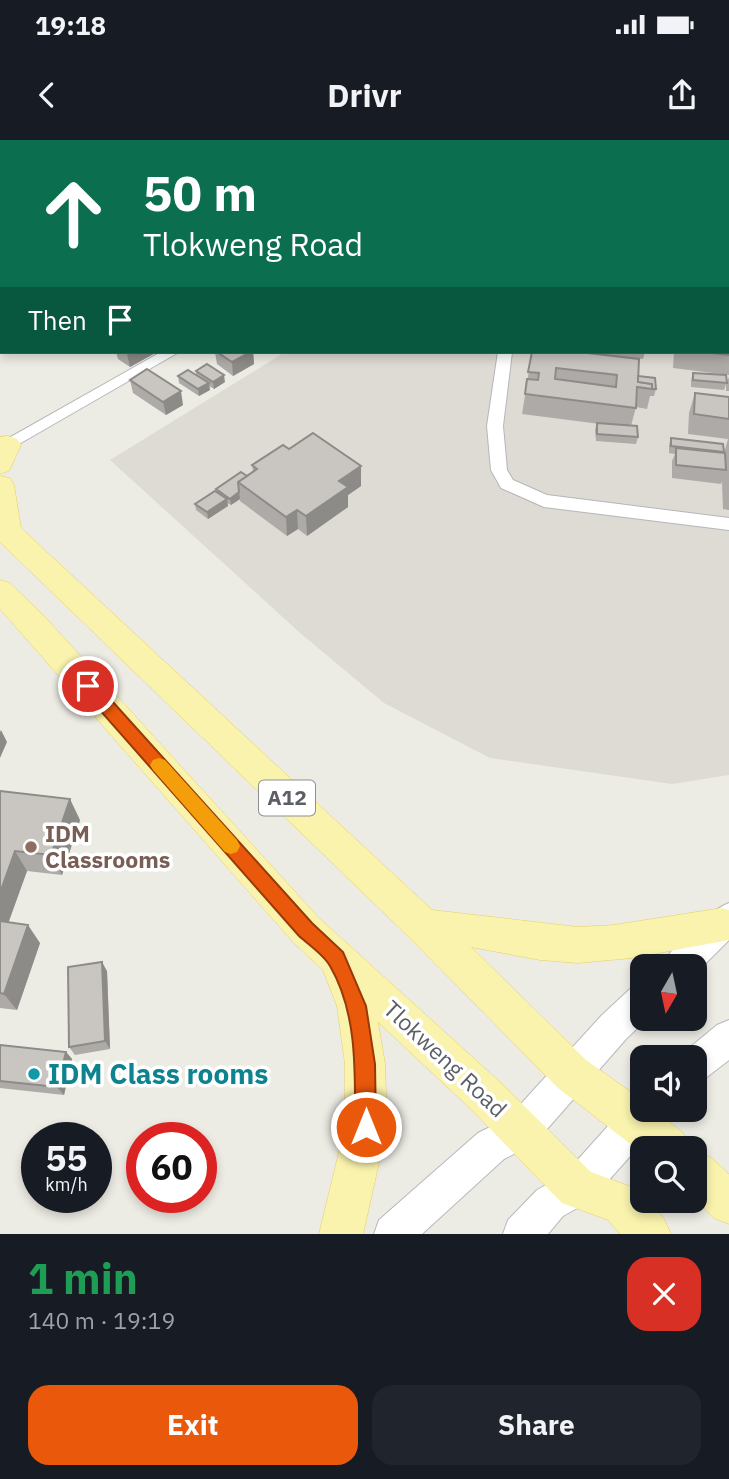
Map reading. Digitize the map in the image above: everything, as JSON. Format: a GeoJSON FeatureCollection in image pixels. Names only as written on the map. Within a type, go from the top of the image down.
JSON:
{"type":"FeatureCollection","features":[{"type":"Feature","properties":{"kind":"main road"},"geometry":{"type":"LineString","coordinates":[[0,485],[3,528]]}},
{"type":"Feature","properties":{"kind":"main road","name":"A12"},"geometry":{"type":"LineString","coordinates":[[3,528],[424,927],[572,1074],[630,1108]]}},
{"type":"Feature","properties":{"kind":"main road","name":"Tlokweng Road"},"geometry":{"type":"LineString","coordinates":[[0,591],[34,625],[306,930],[521,1131],[577,1188]]}},
{"type":"Feature","properties":{"kind":"main road"},"geometry":{"type":"LineString","coordinates":[[424,927],[475,930],[513,939],[577,946],[606,944],[725,921]]}},
{"type":"Feature","properties":{"kind":"main road"},"geometry":{"type":"LineString","coordinates":[[691,954],[725,921]]}},
{"type":"Feature","properties":{"kind":"main road"},"geometry":{"type":"LineString","coordinates":[[306,930],[337,958],[356,1006],[365,1064],[366,1127],[341,1234]]}},
{"type":"Feature","properties":{"kind":"main road"},"geometry":{"type":"LineString","coordinates":[[393,1234],[491,1146],[521,1131],[630,1014]]}},
{"type":"Feature","properties":{"kind":"main road"},"geometry":{"type":"LineString","coordinates":[[707,1055],[729,1037]]}},
{"type":"Feature","properties":{"kind":"main road"},"geometry":{"type":"LineString","coordinates":[[523,1234],[550,1203],[577,1188],[635,1122]]}},
{"type":"Feature","properties":{"kind":"main road","name":"A12"},"geometry":{"type":"LineString","coordinates":[[647,1122],[658,1136]]}},
{"type":"Feature","properties":{"kind":"main road"},"geometry":{"type":"LineString","coordinates":[[707,1183],[729,1203]]}},
{"type":"Feature","properties":{"kind":"main road"},"geometry":{"type":"LineString","coordinates":[[577,1188],[622,1203],[649,1234]]}},
{"type":"Feature","properties":{"kind":"street"},"geometry":{"type":"LineString","coordinates":[[2,452],[169,354]]}},
{"type":"Feature","properties":{"kind":"street"},"geometry":{"type":"LineString","coordinates":[[505,354],[495,426],[499,470],[507,484],[544,501],[729,524]]}},
{"type":"Feature","properties":{"kind":"shaded area"},"geometry":{"type":"Polygon","coordinates":[[[282,354],[729,354],[729,775],[672,784],[490,758],[384,703],[299,632],[110,460],[282,354]]]}},
{"type":"Feature","properties":{"kind":"building"},"geometry":{"type":"Polygon","coordinates":[[[220,354],[247,354],[232,362],[220,354]]]}},
{"type":"Feature","properties":{"kind":"building"},"geometry":{"type":"Polygon","coordinates":[[[532,354],[596,354],[639,359],[638,382],[652,384],[652,389],[637,387],[636,408],[525,394],[527,379],[538,380],[539,373],[528,372],[532,354]],[[556,368],[555,379],[616,387],[617,375],[556,368]]]}},
{"type":"Feature","properties":{"kind":"building"},"geometry":{"type":"Polygon","coordinates":[[[207,364],[224,375],[213,382],[196,371],[207,364]]]}},
{"type":"Feature","properties":{"kind":"building"},"geometry":{"type":"Polygon","coordinates":[[[147,369],[181,391],[163,402],[130,380],[147,369]]]}},
{"type":"Feature","properties":{"kind":"building"},"geometry":{"type":"Polygon","coordinates":[[[188,370],[209,383],[198,389],[178,376],[188,370]]]}},
{"type":"Feature","properties":{"kind":"building"},"geometry":{"type":"Polygon","coordinates":[[[693,373],[726,375],[727,383],[693,380],[693,373]]]}},
{"type":"Feature","properties":{"kind":"building"},"geometry":{"type":"Polygon","coordinates":[[[638,376],[655,378],[656,389],[652,389],[652,384],[638,382],[638,376]]]}},
{"type":"Feature","properties":{"kind":"building"},"geometry":{"type":"Polygon","coordinates":[[[695,393],[729,397],[729,419],[694,414],[695,393]]]}},
{"type":"Feature","properties":{"kind":"building"},"geometry":{"type":"Polygon","coordinates":[[[597,423],[637,426],[638,437],[597,434],[597,423]]]}},
{"type":"Feature","properties":{"kind":"building"},"geometry":{"type":"Polygon","coordinates":[[[313,433],[361,466],[339,481],[348,487],[306,516],[297,510],[286,517],[238,482],[257,469],[252,465],[283,445],[289,449],[313,433]]]}},
{"type":"Feature","properties":{"kind":"building"},"geometry":{"type":"Polygon","coordinates":[[[671,438],[723,444],[724,452],[671,446],[671,438]]]}},
{"type":"Feature","properties":{"kind":"building"},"geometry":{"type":"Polygon","coordinates":[[[676,448],[725,453],[726,470],[676,465],[676,448]]]}},
{"type":"Feature","properties":{"kind":"building"},"geometry":{"type":"Polygon","coordinates":[[[241,472],[247,476],[238,482],[239,492],[230,499],[216,489],[241,472]]]}},
{"type":"Feature","properties":{"kind":"building"},"geometry":{"type":"Polygon","coordinates":[[[215,491],[227,499],[207,512],[195,504],[215,491]]]}},
{"type":"Feature","properties":{"kind":"building"},"geometry":{"type":"Polygon","coordinates":[[[0,791],[70,799],[51,855],[15,851],[0,893],[0,791]]]}},
{"type":"Feature","properties":{"kind":"building"},"geometry":{"type":"Polygon","coordinates":[[[0,921],[28,925],[4,994],[0,993],[0,921]]]}},
{"type":"Feature","properties":{"kind":"building"},"geometry":{"type":"Polygon","coordinates":[[[102,962],[105,1041],[69,1047],[68,967],[102,962]]]}},
{"type":"Feature","properties":{"kind":"building","name":"IDM Class rooms"},"geometry":{"type":"Polygon","coordinates":[[[0,1045],[66,1052],[57,1087],[0,1081],[0,1045]]]}},
{"type":"Feature","properties":{"kind":"slow traffic"},"geometry":{"type":"LineString","coordinates":[[159,765],[231,846]]}},
{"type":"Feature","properties":{"kind":"place","name":"IDM Classrooms"},"geometry":{"type":"Point","coordinates":[31,847]}},
{"type":"Feature","properties":{"kind":"place","name":"IDM Class rooms"},"geometry":{"type":"Point","coordinates":[34,1074]}},
{"type":"Feature","properties":{"kind":"route"},"geometry":{"type":"LineString","coordinates":[[88,686],[306,930],[337,958],[356,1006],[365,1064],[366,1127]]}}]}
